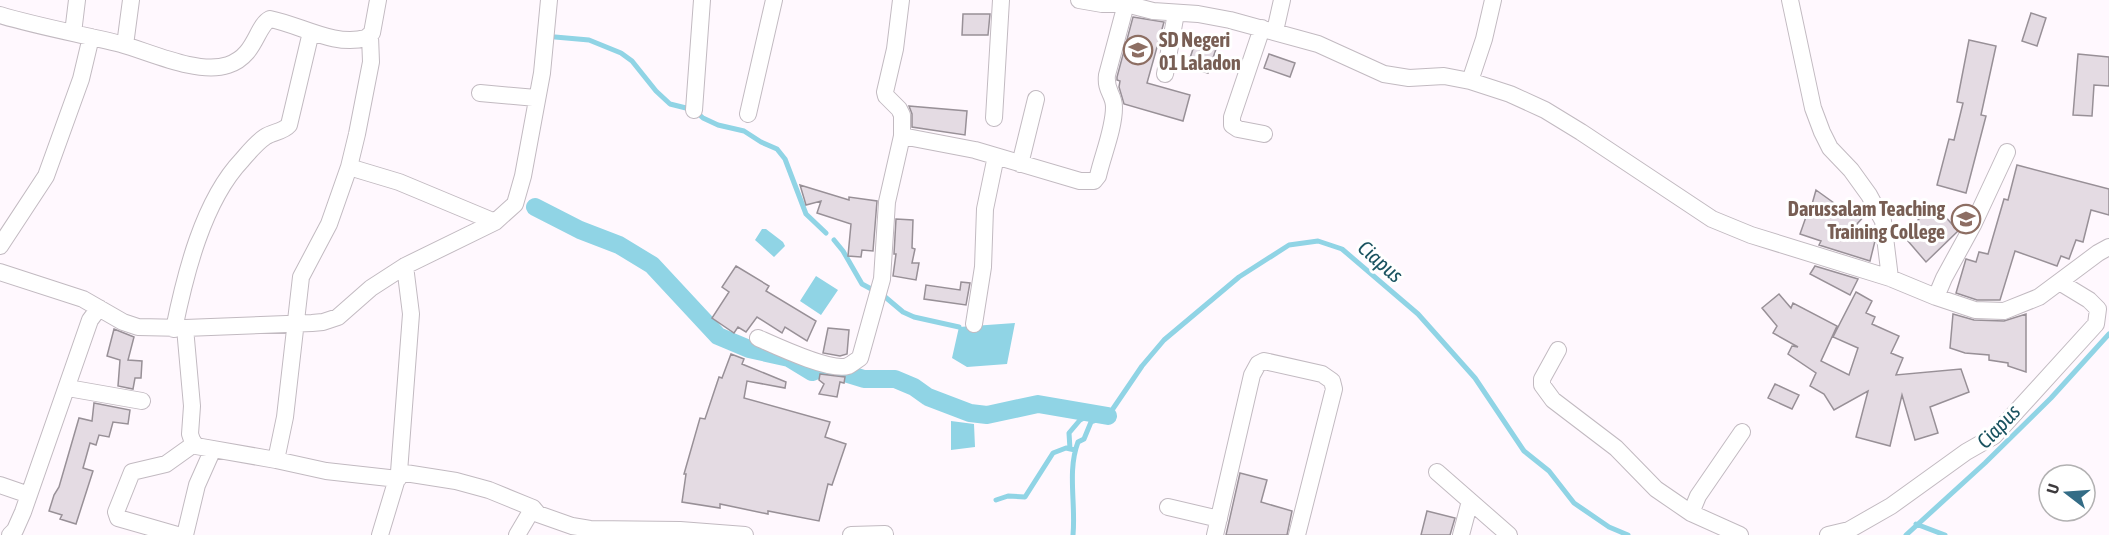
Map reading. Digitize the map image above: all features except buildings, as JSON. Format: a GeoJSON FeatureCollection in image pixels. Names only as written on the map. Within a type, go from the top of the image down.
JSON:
{"type":"FeatureCollection","features":[{"type":"Feature","properties":{"kind":"street"},"geometry":{"type":"LineString","coordinates":[[73,33],[77,0]]}},
{"type":"Feature","properties":{"kind":"street"},"geometry":{"type":"LineString","coordinates":[[125,45],[131,0]]}},
{"type":"Feature","properties":{"kind":"street"},"geometry":{"type":"LineString","coordinates":[[276,460],[285,417],[301,277],[329,224],[349,167],[371,62],[370,36],[378,0]]}},
{"type":"Feature","properties":{"kind":"street"},"geometry":{"type":"LineString","coordinates":[[0,272],[83,299],[123,322],[138,327],[180,329],[323,322],[338,317],[371,288],[405,266],[495,222],[515,204],[523,176],[542,73],[549,0]]}},
{"type":"Feature","properties":{"kind":"street"},"geometry":{"type":"LineString","coordinates":[[694,110],[702,0]]}},
{"type":"Feature","properties":{"kind":"street"},"geometry":{"type":"LineString","coordinates":[[748,114],[774,0]]}},
{"type":"Feature","properties":{"kind":"street"},"geometry":{"type":"LineString","coordinates":[[758,338],[816,361],[836,366],[848,366],[860,358],[882,279],[886,202],[902,136],[902,115],[885,92],[895,49],[901,0]]}},
{"type":"Feature","properties":{"kind":"street"},"geometry":{"type":"LineString","coordinates":[[994,118],[1002,0]]}},
{"type":"Feature","properties":{"kind":"street"},"geometry":{"type":"LineString","coordinates":[[1079,0],[1102,4],[1126,4],[1153,11],[1212,16],[1327,47],[1384,74],[1409,78],[1444,75],[1470,81],[1523,99],[1545,110],[1632,165],[1712,219],[1751,235],[1890,278],[1975,310],[2004,311],[2039,297],[2061,283],[2098,252],[2109,247]]}},
{"type":"Feature","properties":{"kind":"street"},"geometry":{"type":"LineString","coordinates":[[1264,134],[1238,129],[1232,125],[1232,117],[1282,0]]}},
{"type":"Feature","properties":{"kind":"street"},"geometry":{"type":"LineString","coordinates":[[1470,81],[1484,39],[1493,0]]}},
{"type":"Feature","properties":{"kind":"street"},"geometry":{"type":"LineString","coordinates":[[1790,0],[1813,108],[1830,148],[1851,170],[1869,195],[1883,221],[1890,278]]}},
{"type":"Feature","properties":{"kind":"street"},"geometry":{"type":"LineString","coordinates":[[902,136],[958,146],[1089,183],[1094,181],[1098,176],[1114,109],[1106,84],[1107,75],[1126,4]]}},
{"type":"Feature","properties":{"kind":"street"},"geometry":{"type":"LineString","coordinates":[[1165,74],[1176,13]]}},
{"type":"Feature","properties":{"kind":"street"},"geometry":{"type":"LineString","coordinates":[[0,15],[125,45],[168,59],[218,67],[229,65],[243,57],[268,20],[311,32],[353,40],[370,36]]}},
{"type":"Feature","properties":{"kind":"street"},"geometry":{"type":"LineString","coordinates":[[311,32],[289,125],[263,138],[231,172],[208,216],[190,263],[180,329],[192,406],[190,434],[194,444],[203,448],[345,474],[398,476],[473,485],[514,499],[533,508],[538,514],[555,521],[590,529],[698,531],[745,535]]}},
{"type":"Feature","properties":{"kind":"street"},"geometry":{"type":"LineString","coordinates":[[0,246],[39,188],[50,166],[81,79],[91,37]]}},
{"type":"Feature","properties":{"kind":"street"},"geometry":{"type":"LineString","coordinates":[[480,93],[536,98]]}},
{"type":"Feature","properties":{"kind":"street"},"geometry":{"type":"LineString","coordinates":[[1020,164],[1036,99]]}},
{"type":"Feature","properties":{"kind":"street"},"geometry":{"type":"LineString","coordinates":[[1936,297],[2007,152]]}},
{"type":"Feature","properties":{"kind":"street"},"geometry":{"type":"LineString","coordinates":[[974,324],[983,267],[985,208],[996,156]]}},
{"type":"Feature","properties":{"kind":"street"},"geometry":{"type":"LineString","coordinates":[[349,167],[399,182],[495,222]]}},
{"type":"Feature","properties":{"kind":"street"},"geometry":{"type":"LineString","coordinates":[[380,535],[398,476],[411,314],[405,266]]}},
{"type":"Feature","properties":{"kind":"street"},"geometry":{"type":"LineString","coordinates":[[1828,535],[1849,530],[1891,506],[1966,452],[1994,436],[2002,428],[2096,324],[2098,309],[2089,300],[2061,283]]}},
{"type":"Feature","properties":{"kind":"street"},"geometry":{"type":"LineString","coordinates":[[10,535],[18,524],[29,495],[90,321],[99,308]]}},
{"type":"Feature","properties":{"kind":"street"},"geometry":{"type":"LineString","coordinates":[[1558,350],[1542,379],[1546,392],[1616,448],[1656,489],[1691,513],[1740,535]]}},
{"type":"Feature","properties":{"kind":"street"},"geometry":{"type":"LineString","coordinates":[[1168,507],[1217,527],[1252,375],[1261,362],[1268,361],[1322,374],[1332,381],[1334,389],[1297,535]]}},
{"type":"Feature","properties":{"kind":"street"},"geometry":{"type":"LineString","coordinates":[[68,388],[142,401]]}},
{"type":"Feature","properties":{"kind":"street"},"geometry":{"type":"LineString","coordinates":[[1691,513],[1698,496],[1742,432]]}},
{"type":"Feature","properties":{"kind":"street"},"geometry":{"type":"LineString","coordinates":[[177,535],[118,518],[116,512],[132,472],[166,464],[194,444]]}},
{"type":"Feature","properties":{"kind":"street"},"geometry":{"type":"LineString","coordinates":[[185,535],[197,485],[213,449]]}},
{"type":"Feature","properties":{"kind":"street"},"geometry":{"type":"LineString","coordinates":[[1437,472],[1509,535]]}},
{"type":"Feature","properties":{"kind":"street"},"geometry":{"type":"LineString","coordinates":[[0,485],[29,495]]}},
{"type":"Feature","properties":{"kind":"street"},"geometry":{"type":"LineString","coordinates":[[1461,535],[1470,501]]}},
{"type":"Feature","properties":{"kind":"street"},"geometry":{"type":"LineString","coordinates":[[517,535],[533,508]]}},
{"type":"Feature","properties":{"kind":"street"},"geometry":{"type":"LineString","coordinates":[[851,535],[885,534]]}},
{"type":"Feature","properties":{"kind":"water"},"geometry":{"type":"Polygon","coordinates":[[[762,229],[766,229],[785,246],[774,257],[755,240],[762,229]]]}},
{"type":"Feature","properties":{"kind":"water"},"geometry":{"type":"Polygon","coordinates":[[[816,276],[838,290],[821,315],[800,301],[816,276]]]}},
{"type":"Feature","properties":{"kind":"water"},"geometry":{"type":"Polygon","coordinates":[[[1015,323],[1007,364],[967,367],[952,358],[959,327],[1015,323]]]}},
{"type":"Feature","properties":{"kind":"water"},"geometry":{"type":"Polygon","coordinates":[[[951,421],[974,424],[975,447],[951,450],[951,421]]]}},
{"type":"Feature","properties":{"kind":"waterway"},"geometry":{"type":"LineString","coordinates":[[555,37],[589,40],[621,53],[632,61],[656,91],[670,104],[694,110],[703,118],[718,125],[744,131],[777,149],[785,159],[806,214],[826,233]]}},
{"type":"Feature","properties":{"kind":"waterway"},"geometry":{"type":"LineString","coordinates":[[535,207],[580,230],[619,245],[652,265],[718,336],[749,349],[789,358],[812,372],[825,367],[864,379],[895,379],[914,387],[928,397],[970,413],[987,415],[1038,404],[1108,416]]}},
{"type":"Feature","properties":{"kind":"waterway"},"geometry":{"type":"LineString","coordinates":[[834,240],[862,284],[875,291]]}},
{"type":"Feature","properties":{"kind":"waterway","name":"Ciapus"},"geometry":{"type":"LineString","coordinates":[[1073,535],[1073,464],[1078,442],[1084,439],[1091,422],[1108,416],[1142,366],[1164,340],[1239,277],[1289,245],[1318,241],[1342,249],[1418,314],[1475,378],[1524,451],[1549,471],[1574,503],[1609,527],[1628,535]]}},
{"type":"Feature","properties":{"kind":"waterway"},"geometry":{"type":"LineString","coordinates":[[884,296],[903,312],[914,317],[959,327]]}},
{"type":"Feature","properties":{"kind":"waterway","name":"Ciapus"},"geometry":{"type":"LineString","coordinates":[[1906,535],[1985,463],[2051,398],[2109,334]]}},
{"type":"Feature","properties":{"kind":"waterway"},"geometry":{"type":"LineString","coordinates":[[1070,449],[1069,433],[1080,420],[1091,414]]}},
{"type":"Feature","properties":{"kind":"waterway"},"geometry":{"type":"LineString","coordinates":[[996,500],[1008,496],[1025,497],[1053,453],[1066,448],[1075,450]]}},
{"type":"Feature","properties":{"kind":"waterway"},"geometry":{"type":"LineString","coordinates":[[1916,524],[1945,535]]}},
{"type":"Feature","properties":{"kind":"place","name":"SD Negeri 01 Laladon"},"geometry":{"type":"Point","coordinates":[1138,50]}},
{"type":"Feature","properties":{"kind":"place","name":"Darussalam Teaching Training College"},"geometry":{"type":"Point","coordinates":[1966,219]}}]}
